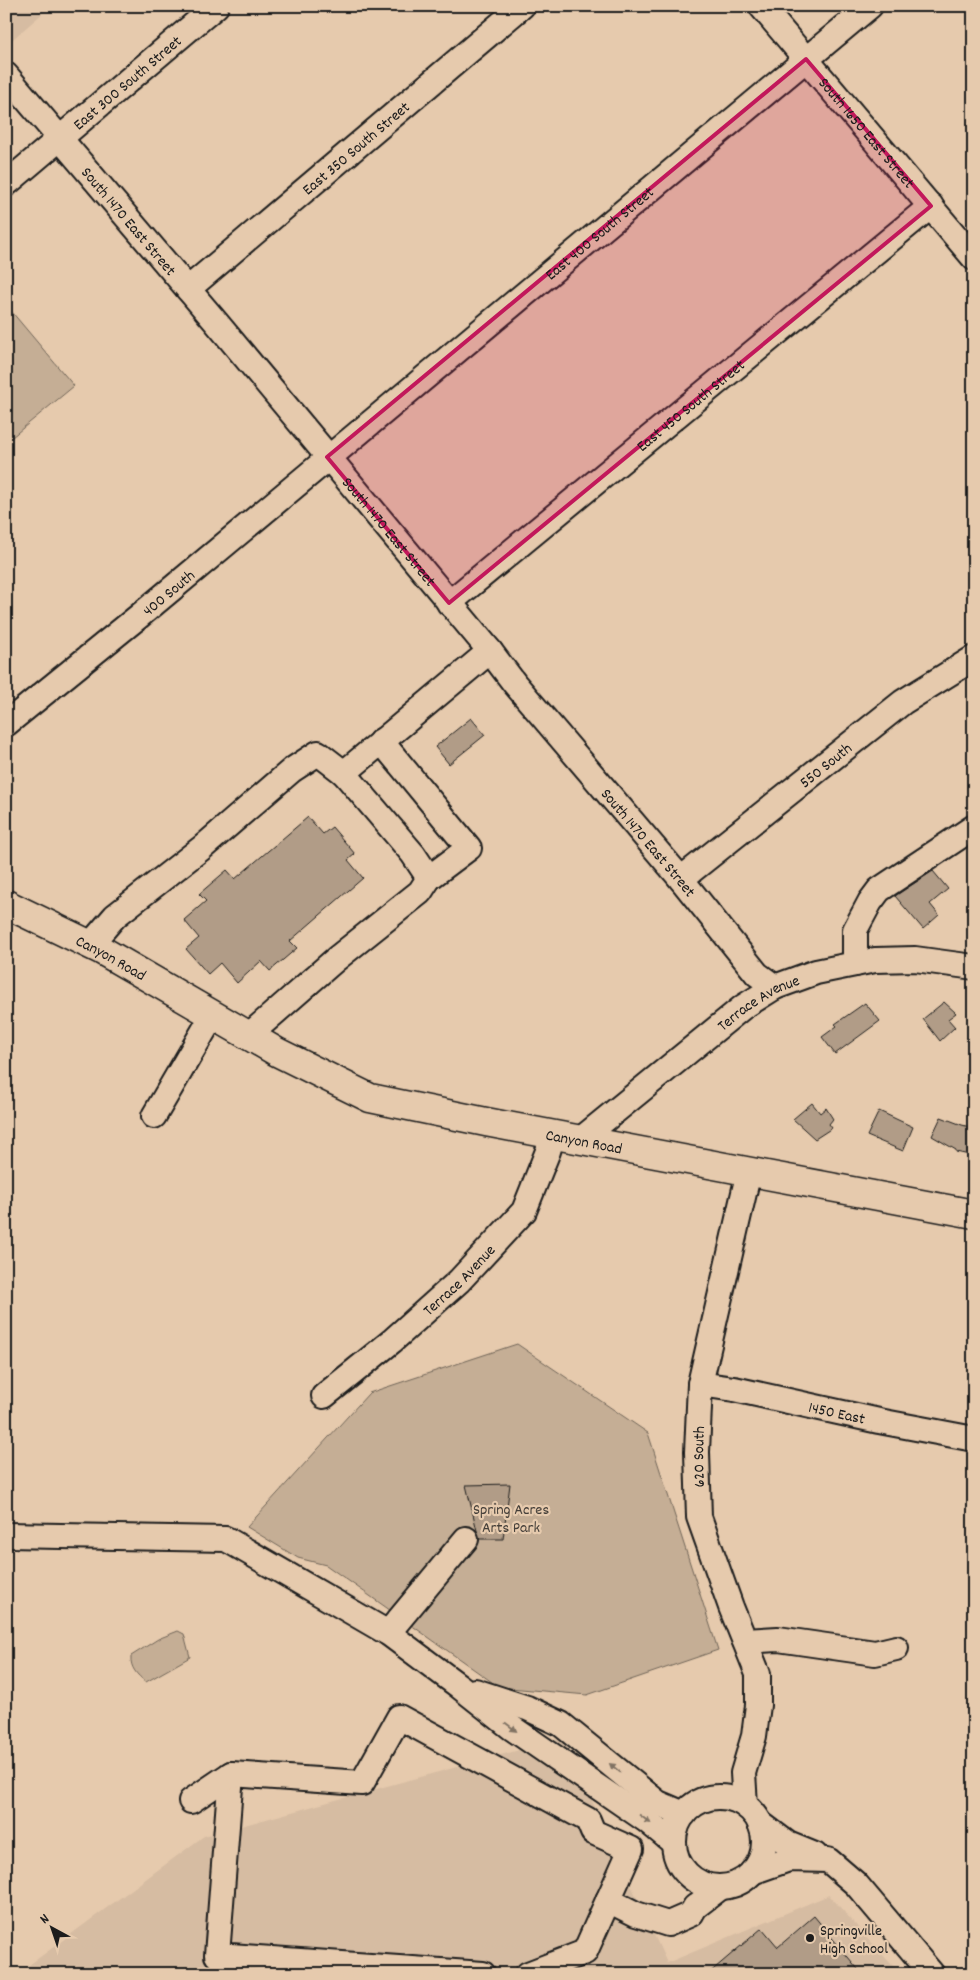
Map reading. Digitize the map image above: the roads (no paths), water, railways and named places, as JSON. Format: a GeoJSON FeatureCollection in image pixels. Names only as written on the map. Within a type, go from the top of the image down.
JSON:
{"type":"FeatureCollection","features":[{"type":"Feature","properties":{"kind":"main road","name":"Canyon Road"},"geometry":{"type":"LineString","coordinates":[[6,904],[90,945],[277,1052],[370,1098],[553,1135],[974,1214]]}},
{"type":"Feature","properties":{"kind":"street","name":"East 300 South Street"},"geometry":{"type":"LineString","coordinates":[[6,184],[216,6]]}},
{"type":"Feature","properties":{"kind":"street","name":"East 350 South Street"},"geometry":{"type":"LineString","coordinates":[[188,289],[522,6]]}},
{"type":"Feature","properties":{"kind":"street","name":"South 1650 East Street"},"geometry":{"type":"LineString","coordinates":[[761,6],[974,258]]}},
{"type":"Feature","properties":{"kind":"street","name":"East 400 South Street"},"geometry":{"type":"LineString","coordinates":[[327,458],[870,6]]}},
{"type":"Feature","properties":{"kind":"street","name":"South 1470 East Street"},"geometry":{"type":"LineString","coordinates":[[6,74],[188,289],[327,458],[490,651],[515,684],[681,879],[757,974],[775,986]]}},
{"type":"Feature","properties":{"kind":"street","name":"East 450 South Street"},"geometry":{"type":"LineString","coordinates":[[450,603],[930,206]]}},
{"type":"Feature","properties":{"kind":"street","name":"400 South"},"geometry":{"type":"LineString","coordinates":[[6,724],[138,617],[327,458]]}},
{"type":"Feature","properties":{"kind":"street"},"geometry":{"type":"LineString","coordinates":[[344,773],[490,651]]}},
{"type":"Feature","properties":{"kind":"street","name":"550 South"},"geometry":{"type":"LineString","coordinates":[[681,879],[903,702],[974,658]]}},
{"type":"Feature","properties":{"kind":"street"},"geometry":{"type":"LineString","coordinates":[[248,1036],[336,959],[420,892],[429,878],[468,848],[381,741]]}},
{"type":"Feature","properties":{"kind":"street"},"geometry":{"type":"LineString","coordinates":[[90,945],[115,916],[203,847],[292,770],[318,753],[344,773],[412,854],[429,878]]}},
{"type":"Feature","properties":{"kind":"street"},"geometry":{"type":"LineString","coordinates":[[855,964],[856,930],[863,913],[879,890],[974,827]]}},
{"type":"Feature","properties":{"kind":"street","name":"Terrace Avenue"},"geometry":{"type":"LineString","coordinates":[[580,1140],[743,1007],[775,986],[816,972],[875,960],[915,959],[974,968]]}},
{"type":"Feature","properties":{"kind":"street"},"geometry":{"type":"LineString","coordinates":[[154,1116],[213,1015]]}},
{"type":"Feature","properties":{"kind":"street","name":"Terrace Avenue"},"geometry":{"type":"LineString","coordinates":[[324,1396],[373,1357],[459,1281],[524,1211],[553,1135]]}},
{"type":"Feature","properties":{"kind":"street","name":"620 South"},"geometry":{"type":"LineString","coordinates":[[744,1805],[743,1773],[754,1736],[758,1705],[758,1674],[731,1607],[699,1517],[697,1452],[700,1384],[750,1171]]}},
{"type":"Feature","properties":{"kind":"street","name":"1450 East"},"geometry":{"type":"LineString","coordinates":[[700,1384],[734,1389],[879,1421],[974,1439]]}},
{"type":"Feature","properties":{"kind":"street"},"geometry":{"type":"LineString","coordinates":[[6,1535],[226,1539],[388,1634],[460,1686],[512,1728],[646,1820],[674,1843]]}},
{"type":"Feature","properties":{"kind":"street"},"geometry":{"type":"LineString","coordinates":[[388,1634],[466,1539]]}},
{"type":"Feature","properties":{"kind":"street"},"geometry":{"type":"LineString","coordinates":[[745,1641],[778,1639],[875,1653],[896,1648]]}},
{"type":"Feature","properties":{"kind":"street"},"geometry":{"type":"LineString","coordinates":[[460,1686],[527,1708],[561,1724],[658,1803],[684,1814],[678,1822],[674,1843],[680,1864],[695,1880],[721,1887]]}},
{"type":"Feature","properties":{"kind":"street"},"geometry":{"type":"LineString","coordinates":[[191,1801],[231,1774],[362,1783],[399,1717],[588,1820],[593,1832],[631,1849],[585,1952],[528,1974]]}},
{"type":"Feature","properties":{"kind":"street","name":"620 South"},"geometry":{"type":"LineString","coordinates":[[684,1814],[696,1804],[710,1798],[754,1736]]}},
{"type":"Feature","properties":{"kind":"street"},"geometry":{"type":"LineString","coordinates":[[231,1774],[217,1954],[484,1974]]}},
{"type":"Feature","properties":{"kind":"street"},"geometry":{"type":"LineString","coordinates":[[710,1798],[734,1799],[753,1813],[760,1823],[764,1836],[764,1849],[760,1861],[752,1872]]}},
{"type":"Feature","properties":{"kind":"street"},"geometry":{"type":"LineString","coordinates":[[593,1832],[616,1799]]}},
{"type":"Feature","properties":{"kind":"street"},"geometry":{"type":"LineString","coordinates":[[760,1823],[788,1844],[828,1860],[856,1884],[932,1974]]}},
{"type":"Feature","properties":{"kind":"street"},"geometry":{"type":"LineString","coordinates":[[608,1900],[636,1914],[668,1924],[691,1914],[695,1907],[721,1887],[738,1882],[752,1872],[789,1859],[828,1860]]}},
{"type":"Feature","properties":{"kind":"street"},"geometry":{"type":"LineString","coordinates":[[695,1880],[695,1907]]}},
{"type":"Feature","properties":{"kind":"place","name":"Springville High School"},"geometry":{"type":"Point","coordinates":[810,1938]}},
{"type":"Feature","properties":{"kind":"park label","name":"Spring Acres Arts Park"},"geometry":{"type":"Point","coordinates":[511,1517]}}]}
